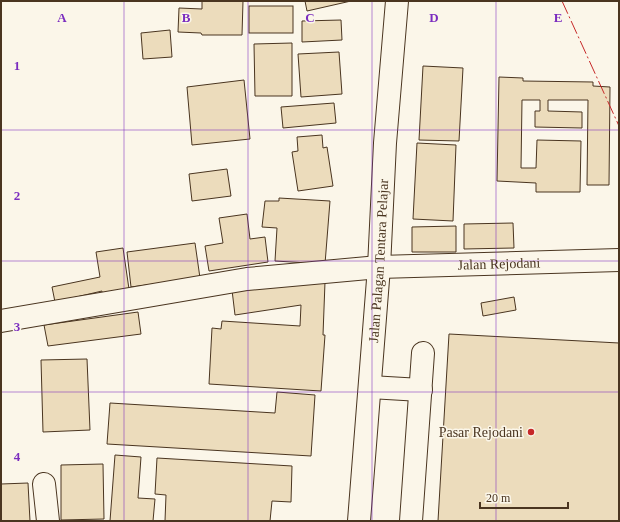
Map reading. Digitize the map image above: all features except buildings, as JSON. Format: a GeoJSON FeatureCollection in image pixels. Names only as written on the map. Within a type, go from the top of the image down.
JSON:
{"type":"FeatureCollection","features":[{"type":"Feature","properties":{"kind":"main road","name":"Jalan Palagan Tentara Pelajar"},"geometry":{"type":"LineString","coordinates":[[359,521],[379,267],[385,143],[397,1]]}},
{"type":"Feature","properties":{"kind":"main road","name":"Jalan Rejodani"},"geometry":{"type":"LineString","coordinates":[[1,321],[247,279],[379,267],[619,260]]}},
{"type":"Feature","properties":{"kind":"main road"},"geometry":{"type":"LineString","coordinates":[[411,521],[423,352]]}},
{"type":"Feature","properties":{"kind":"main road"},"geometry":{"type":"LineString","coordinates":[[370,387],[421,390]]}},
{"type":"Feature","properties":{"kind":"main road"},"geometry":{"type":"LineString","coordinates":[[44,484],[48,521]]}},
{"type":"Feature","properties":{"kind":"power"},"geometry":{"type":"LineString","coordinates":[[562,1],[619,126]]}},
{"type":"Feature","properties":{"kind":"place","name":"Pasar Rejodani"},"geometry":{"type":"Point","coordinates":[531,432]}}]}
